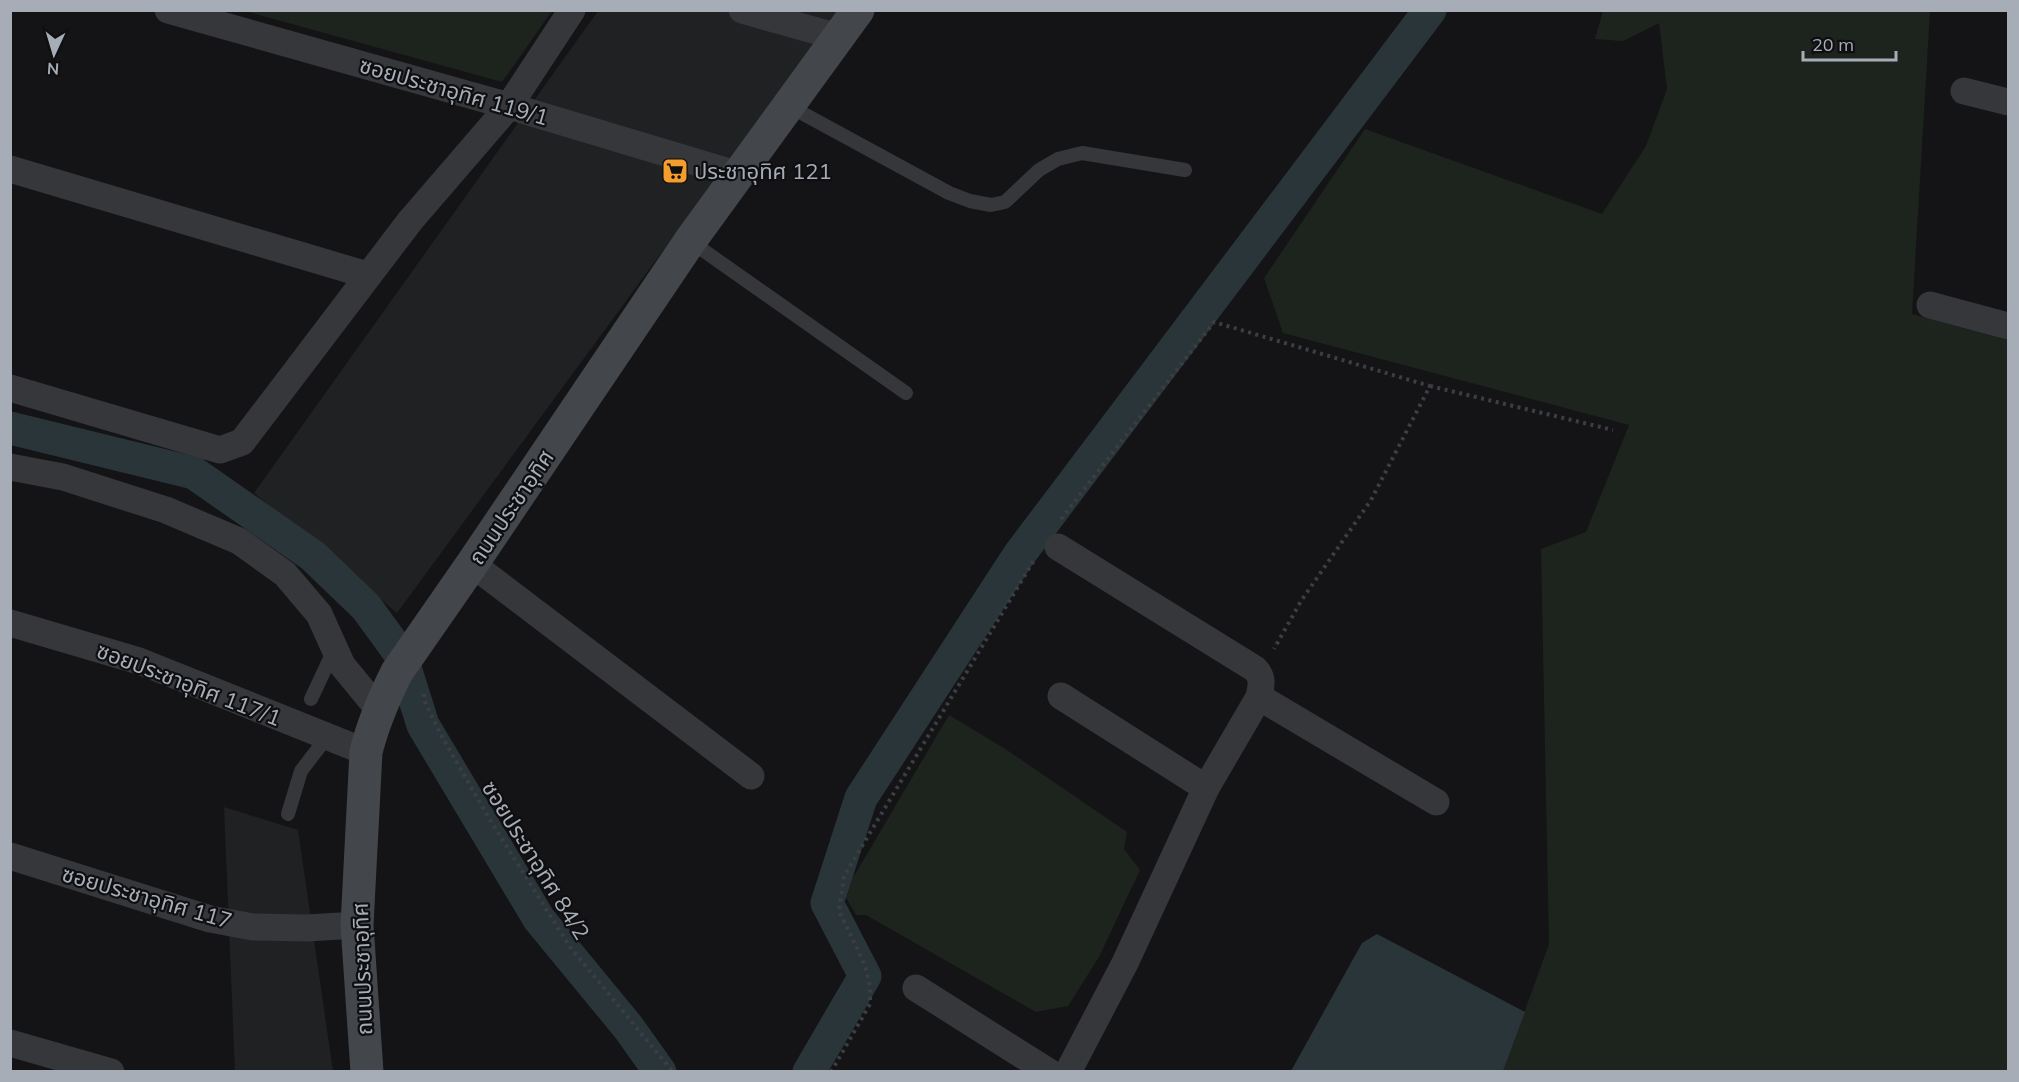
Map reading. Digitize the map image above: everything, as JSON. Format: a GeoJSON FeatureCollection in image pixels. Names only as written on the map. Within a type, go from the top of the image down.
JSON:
{"type":"FeatureCollection","features":[{"type":"Feature","properties":{"kind":"main road","name":"ถนนประชาอุทิศ"},"geometry":{"type":"LineString","coordinates":[[367,1071],[357,925],[366,752],[379,710],[408,656],[690,241],[858,10]]}},
{"type":"Feature","properties":{"kind":"street","name":"ซอยประชาอุทิศ 119/1"},"geometry":{"type":"LineString","coordinates":[[168,10],[509,106],[739,175]]}},
{"type":"Feature","properties":{"kind":"street"},"geometry":{"type":"LineString","coordinates":[[10,388],[220,450],[242,442],[367,275],[410,221],[509,106],[572,10]]}},
{"type":"Feature","properties":{"kind":"street"},"geometry":{"type":"LineString","coordinates":[[742,10],[838,37]]}},
{"type":"Feature","properties":{"kind":"street"},"geometry":{"type":"LineString","coordinates":[[1964,90],[2008,102]]}},
{"type":"Feature","properties":{"kind":"street"},"geometry":{"type":"LineString","coordinates":[[10,169],[367,275]]}},
{"type":"Feature","properties":{"kind":"street"},"geometry":{"type":"LineString","coordinates":[[1930,305],[2008,326]]}},
{"type":"Feature","properties":{"kind":"street"},"geometry":{"type":"LineString","coordinates":[[10,467],[63,477],[166,510],[239,541],[285,574],[319,614],[342,664],[379,710]]}},
{"type":"Feature","properties":{"kind":"street"},"geometry":{"type":"LineString","coordinates":[[1058,547],[1255,669],[1262,681],[1259,697],[1206,788],[1125,963],[1068,1071]]}},
{"type":"Feature","properties":{"kind":"street"},"geometry":{"type":"LineString","coordinates":[[472,564],[751,776]]}},
{"type":"Feature","properties":{"kind":"street","name":"ซอยประชาอุทิศ 117/1"},"geometry":{"type":"LineString","coordinates":[[10,623],[139,661],[366,752]]}},
{"type":"Feature","properties":{"kind":"street"},"geometry":{"type":"LineString","coordinates":[[1061,696],[1206,788]]}},
{"type":"Feature","properties":{"kind":"street"},"geometry":{"type":"LineString","coordinates":[[1259,697],[1436,802]]}},
{"type":"Feature","properties":{"kind":"street","name":"ซอยประชาอุทิศ 117"},"geometry":{"type":"LineString","coordinates":[[10,856],[210,919],[253,927],[307,928],[357,925]]}},
{"type":"Feature","properties":{"kind":"street"},"geometry":{"type":"LineString","coordinates":[[916,988],[1049,1071]]}},
{"type":"Feature","properties":{"kind":"street"},"geometry":{"type":"LineString","coordinates":[[10,1043],[111,1071]]}},
{"type":"Feature","properties":{"kind":"lane"},"geometry":{"type":"LineString","coordinates":[[789,106],[949,193],[991,206],[1005,202],[1039,170],[1058,159],[1082,153],[1185,170]]}},
{"type":"Feature","properties":{"kind":"lane"},"geometry":{"type":"LineString","coordinates":[[690,241],[906,393]]}},
{"type":"Feature","properties":{"kind":"lane"},"geometry":{"type":"LineString","coordinates":[[311,699],[335,648]]}},
{"type":"Feature","properties":{"kind":"lane"},"geometry":{"type":"LineString","coordinates":[[288,814],[301,771],[327,737]]}},
{"type":"Feature","properties":{"kind":"path"},"geometry":{"type":"LineString","coordinates":[[1430,386],[1613,430]]}},
{"type":"Feature","properties":{"kind":"path","name":"ซอยประชาอุทิศ 84/2"},"geometry":{"type":"LineString","coordinates":[[408,656],[424,700],[441,735],[490,820],[570,947],[673,1071]]}},
{"type":"Feature","properties":{"kind":"path"},"geometry":{"type":"LineString","coordinates":[[831,1071],[870,1004]]}},
{"type":"Feature","properties":{"kind":"shaded area"},"geometry":{"type":"Polygon","coordinates":[[[245,11],[552,11],[502,82],[245,11]]]}},
{"type":"Feature","properties":{"kind":"shaded area"},"geometry":{"type":"Polygon","coordinates":[[[598,11],[839,11],[397,613],[254,493],[598,11]]]}},
{"type":"Feature","properties":{"kind":"shaded area"},"geometry":{"type":"Polygon","coordinates":[[[1603,11],[1930,11],[1912,314],[2008,340],[2008,1071],[1503,1071],[1549,944],[1541,549],[1586,532],[1629,425],[1283,333],[1264,278],[1365,129],[1602,214],[1646,146],[1667,89],[1659,23],[1623,41],[1595,39],[1603,11]]]}},
{"type":"Feature","properties":{"kind":"shaded area"},"geometry":{"type":"Polygon","coordinates":[[[949,715],[1007,750],[1127,832],[1124,849],[1140,870],[1099,957],[1068,1006],[1036,1012],[866,915],[856,915],[842,891],[857,871],[949,715]]]}},
{"type":"Feature","properties":{"kind":"shaded area"},"geometry":{"type":"Polygon","coordinates":[[[224,807],[298,830],[333,1071],[235,1071],[224,807]]]}},
{"type":"Feature","properties":{"kind":"shaded area"},"geometry":{"type":"Polygon","coordinates":[[[1377,934],[1525,1012],[1503,1071],[1291,1071],[1362,943],[1377,934]]]}},
{"type":"Feature","properties":{"kind":"waterway"},"geometry":{"type":"LineString","coordinates":[[809,1072],[865,976],[827,903],[861,798],[1019,555],[1430,10]]}},
{"type":"Feature","properties":{"kind":"waterway"},"geometry":{"type":"LineString","coordinates":[[10,428],[194,473],[313,556],[366,607],[401,655],[423,725],[539,919],[628,1027],[660,1072]]}},
{"type":"Feature","properties":{"kind":"place","name":"ประชาอุทิศ 121"},"geometry":{"type":"Point","coordinates":[675,171]}}]}
